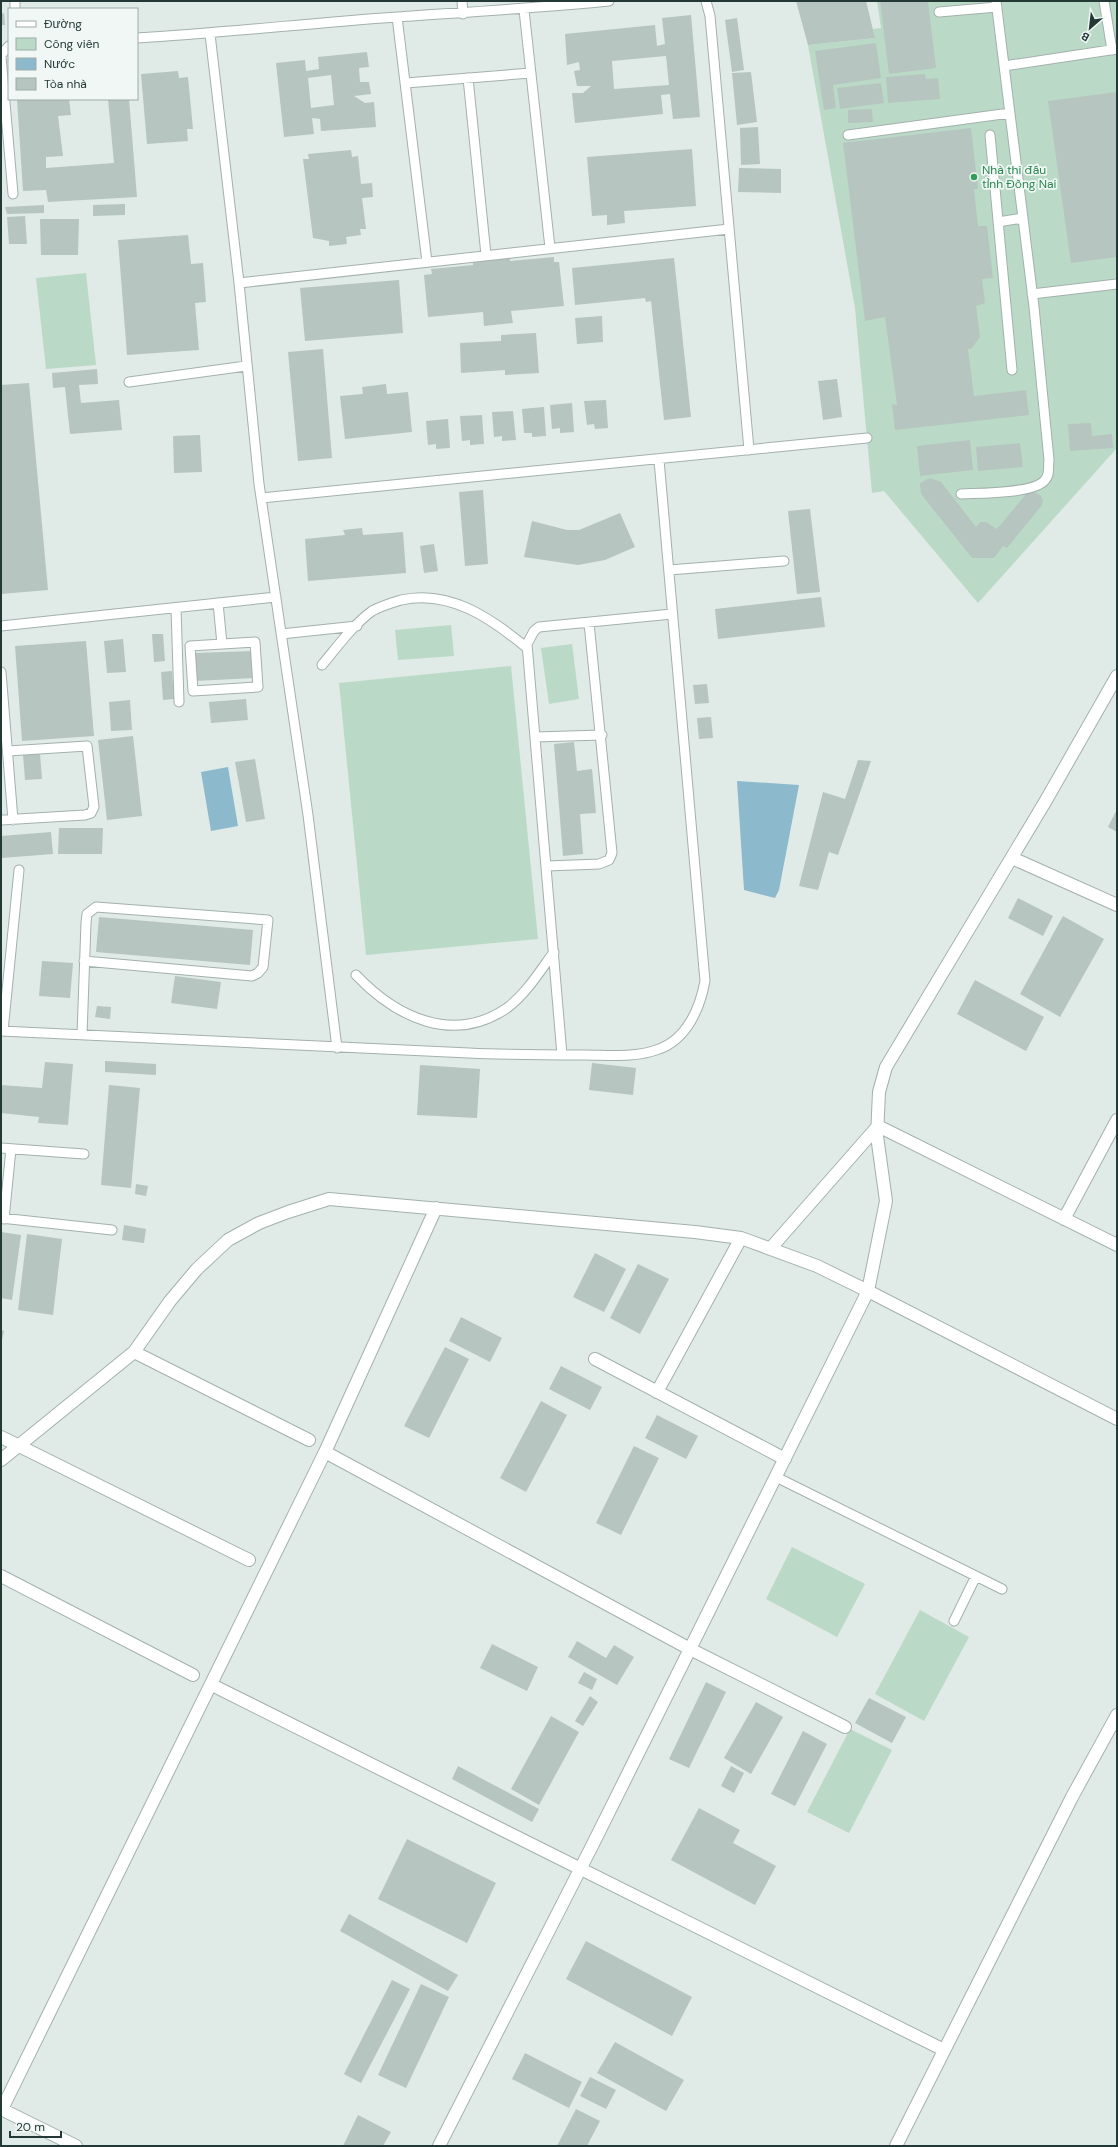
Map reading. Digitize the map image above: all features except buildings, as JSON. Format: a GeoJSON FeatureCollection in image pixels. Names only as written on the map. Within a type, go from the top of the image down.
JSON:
{"type":"FeatureCollection","features":[{"type":"Feature","properties":{"kind":"street"},"geometry":{"type":"LineString","coordinates":[[439,2146],[581,1868],[868,1291],[886,1201],[878,1126],[879,1092],[886,1067],[1012,858],[1117,676]]}},
{"type":"Feature","properties":{"kind":"street"},"geometry":{"type":"LineString","coordinates":[[1012,858],[1117,905]]}},
{"type":"Feature","properties":{"kind":"street"},"geometry":{"type":"LineString","coordinates":[[1064,1218],[1117,1120]]}},
{"type":"Feature","properties":{"kind":"street"},"geometry":{"type":"LineString","coordinates":[[878,1126],[1117,1244]]}},
{"type":"Feature","properties":{"kind":"street"},"geometry":{"type":"LineString","coordinates":[[770,1249],[878,1126]]}},
{"type":"Feature","properties":{"kind":"street"},"geometry":{"type":"LineString","coordinates":[[1,1460],[134,1352],[164,1309],[197,1269],[228,1240],[259,1223],[329,1199],[741,1238],[817,1266],[1117,1418]]}},
{"type":"Feature","properties":{"kind":"street"},"geometry":{"type":"LineString","coordinates":[[76,2146],[1,2109],[212,1685],[325,1452],[436,1208]]}},
{"type":"Feature","properties":{"kind":"street"},"geometry":{"type":"LineString","coordinates":[[657,1392],[741,1238]]}},
{"type":"Feature","properties":{"kind":"street"},"geometry":{"type":"LineString","coordinates":[[134,1352],[309,1440]]}},
{"type":"Feature","properties":{"kind":"street"},"geometry":{"type":"LineString","coordinates":[[595,1359],[785,1459]]}},
{"type":"Feature","properties":{"kind":"street"},"geometry":{"type":"LineString","coordinates":[[1,1437],[249,1560]]}},
{"type":"Feature","properties":{"kind":"street"},"geometry":{"type":"LineString","coordinates":[[325,1452],[690,1649],[845,1727]]}},
{"type":"Feature","properties":{"kind":"street"},"geometry":{"type":"LineString","coordinates":[[1,1576],[193,1675]]}},
{"type":"Feature","properties":{"kind":"street"},"geometry":{"type":"LineString","coordinates":[[212,1685],[944,2050]]}},
{"type":"Feature","properties":{"kind":"street"},"geometry":{"type":"LineString","coordinates":[[896,2146],[1072,1797],[1117,1715]]}},
{"type":"Feature","properties":{"kind":"lane"},"geometry":{"type":"LineString","coordinates":[[462,1],[464,14]]}},
{"type":"Feature","properties":{"kind":"lane"},"geometry":{"type":"LineString","coordinates":[[138,38],[210,34],[397,17],[524,10],[609,1]]}},
{"type":"Feature","properties":{"kind":"lane"},"geometry":{"type":"LineString","coordinates":[[706,1],[710,16],[749,450]]}},
{"type":"Feature","properties":{"kind":"lane"},"geometry":{"type":"LineString","coordinates":[[1004,66],[1114,50],[1104,1]]}},
{"type":"Feature","properties":{"kind":"lane"},"geometry":{"type":"LineString","coordinates":[[939,12],[996,4],[1032,294],[1049,460],[1048,476],[1044,482],[1031,489],[961,494]]}},
{"type":"Feature","properties":{"kind":"lane"},"geometry":{"type":"LineString","coordinates":[[524,10],[550,248]]}},
{"type":"Feature","properties":{"kind":"lane"},"geometry":{"type":"LineString","coordinates":[[397,17],[427,262]]}},
{"type":"Feature","properties":{"kind":"lane"},"geometry":{"type":"LineString","coordinates":[[210,34],[239,283],[246,366],[261,498],[308,815],[337,1048]]}},
{"type":"Feature","properties":{"kind":"lane"},"geometry":{"type":"LineString","coordinates":[[8,47],[1,56],[13,194]]}},
{"type":"Feature","properties":{"kind":"lane"},"geometry":{"type":"LineString","coordinates":[[406,82],[531,73]]}},
{"type":"Feature","properties":{"kind":"lane"},"geometry":{"type":"LineString","coordinates":[[468,78],[486,255]]}},
{"type":"Feature","properties":{"kind":"lane"},"geometry":{"type":"LineString","coordinates":[[848,134],[1010,113]]}},
{"type":"Feature","properties":{"kind":"lane"},"geometry":{"type":"LineString","coordinates":[[990,135],[1012,370]]}},
{"type":"Feature","properties":{"kind":"lane"},"geometry":{"type":"LineString","coordinates":[[998,222],[1023,218]]}},
{"type":"Feature","properties":{"kind":"lane"},"geometry":{"type":"LineString","coordinates":[[239,283],[729,229]]}},
{"type":"Feature","properties":{"kind":"lane"},"geometry":{"type":"LineString","coordinates":[[1032,294],[1117,284]]}},
{"type":"Feature","properties":{"kind":"lane"},"geometry":{"type":"LineString","coordinates":[[130,382],[246,366]]}},
{"type":"Feature","properties":{"kind":"lane"},"geometry":{"type":"LineString","coordinates":[[261,498],[659,460],[867,438]]}},
{"type":"Feature","properties":{"kind":"lane"},"geometry":{"type":"LineString","coordinates":[[19,870],[2,1031],[337,1048],[562,1055],[619,1055],[645,1053],[661,1049],[677,1038],[690,1022],[701,1001],[705,981],[659,460]]}},
{"type":"Feature","properties":{"kind":"lane"},"geometry":{"type":"LineString","coordinates":[[669,570],[784,562]]}},
{"type":"Feature","properties":{"kind":"lane"},"geometry":{"type":"LineString","coordinates":[[1,626],[276,597]]}},
{"type":"Feature","properties":{"kind":"lane"},"geometry":{"type":"LineString","coordinates":[[322,665],[357,626],[372,612],[387,604],[412,598],[435,598],[458,604],[481,614],[503,628],[527,648]]}},
{"type":"Feature","properties":{"kind":"lane"},"geometry":{"type":"LineString","coordinates":[[218,603],[222,644]]}},
{"type":"Feature","properties":{"kind":"lane"},"geometry":{"type":"LineString","coordinates":[[176,608],[179,702]]}},
{"type":"Feature","properties":{"kind":"lane"},"geometry":{"type":"LineString","coordinates":[[562,1055],[547,866],[527,648],[531,637],[539,627],[672,614]]}},
{"type":"Feature","properties":{"kind":"lane"},"geometry":{"type":"LineString","coordinates":[[547,866],[599,864],[609,860],[612,853],[602,735],[590,623]]}},
{"type":"Feature","properties":{"kind":"lane"},"geometry":{"type":"LineString","coordinates":[[281,634],[357,626]]}},
{"type":"Feature","properties":{"kind":"lane"},"geometry":{"type":"LineString","coordinates":[[255,642],[258,687],[193,691],[190,646],[222,644],[255,642]]}},
{"type":"Feature","properties":{"kind":"lane"},"geometry":{"type":"LineString","coordinates":[[1,672],[2,705],[8,751],[13,820]]}},
{"type":"Feature","properties":{"kind":"lane"},"geometry":{"type":"LineString","coordinates":[[535,737],[602,735]]}},
{"type":"Feature","properties":{"kind":"lane"},"geometry":{"type":"LineString","coordinates":[[1,820],[85,815],[91,813],[94,807],[87,746],[8,751]]}},
{"type":"Feature","properties":{"kind":"lane"},"geometry":{"type":"LineString","coordinates":[[82,1035],[84,961],[87,914],[96,907],[268,920],[263,967],[258,973],[252,976],[84,961]]}},
{"type":"Feature","properties":{"kind":"lane"},"geometry":{"type":"LineString","coordinates":[[356,975],[383,1000],[413,1017],[443,1024],[462,1024],[490,1017],[508,1007],[527,988],[554,952]]}},
{"type":"Feature","properties":{"kind":"lane"},"geometry":{"type":"LineString","coordinates":[[1,1148],[84,1154]]}},
{"type":"Feature","properties":{"kind":"lane"},"geometry":{"type":"LineString","coordinates":[[11,1149],[3,1219],[112,1230]]}},
{"type":"Feature","properties":{"kind":"lane"},"geometry":{"type":"LineString","coordinates":[[776,1477],[1002,1589]]}},
{"type":"Feature","properties":{"kind":"lane"},"geometry":{"type":"LineString","coordinates":[[954,1621],[976,1576]]}},
{"type":"Feature","properties":{"kind":"green space","name":"Nhà thi đấu tỉnh Đồng Nai"},"geometry":{"type":"Polygon","coordinates":[[[877,1],[1117,1],[1117,448],[978,603],[884,491],[872,493],[855,308],[808,45],[874,38],[873,29],[881,28],[877,1]]]}},
{"type":"Feature","properties":{"kind":"green space"},"geometry":{"type":"Polygon","coordinates":[[[86,273],[96,365],[46,369],[36,278],[86,273]]]}},
{"type":"Feature","properties":{"kind":"green space"},"geometry":{"type":"Polygon","coordinates":[[[451,625],[454,656],[398,660],[395,630],[451,625]]]}},
{"type":"Feature","properties":{"kind":"green space"},"geometry":{"type":"Polygon","coordinates":[[[572,644],[579,699],[549,704],[541,648],[572,644]]]}},
{"type":"Feature","properties":{"kind":"green space"},"geometry":{"type":"Polygon","coordinates":[[[511,666],[538,939],[366,955],[339,683],[511,666]]]}},
{"type":"Feature","properties":{"kind":"green space"},"geometry":{"type":"Polygon","coordinates":[[[792,1547],[865,1584],[837,1637],[766,1599],[792,1547]]]}},
{"type":"Feature","properties":{"kind":"green space"},"geometry":{"type":"Polygon","coordinates":[[[920,1610],[969,1637],[924,1721],[875,1694],[920,1610]]]}},
{"type":"Feature","properties":{"kind":"green space"},"geometry":{"type":"Polygon","coordinates":[[[850,1729],[892,1750],[849,1833],[807,1812],[850,1729]]]}},
{"type":"Feature","properties":{"kind":"water"},"geometry":{"type":"Polygon","coordinates":[[[228,767],[238,826],[211,831],[201,772],[228,767]]]}},
{"type":"Feature","properties":{"kind":"water"},"geometry":{"type":"Polygon","coordinates":[[[737,781],[799,785],[779,890],[775,898],[744,890],[737,781]]]}},
{"type":"Feature","properties":{"kind":"place","name":"Nhà thi đấu tỉnh Đồng Nai"},"geometry":{"type":"Point","coordinates":[974,177]}}]}
